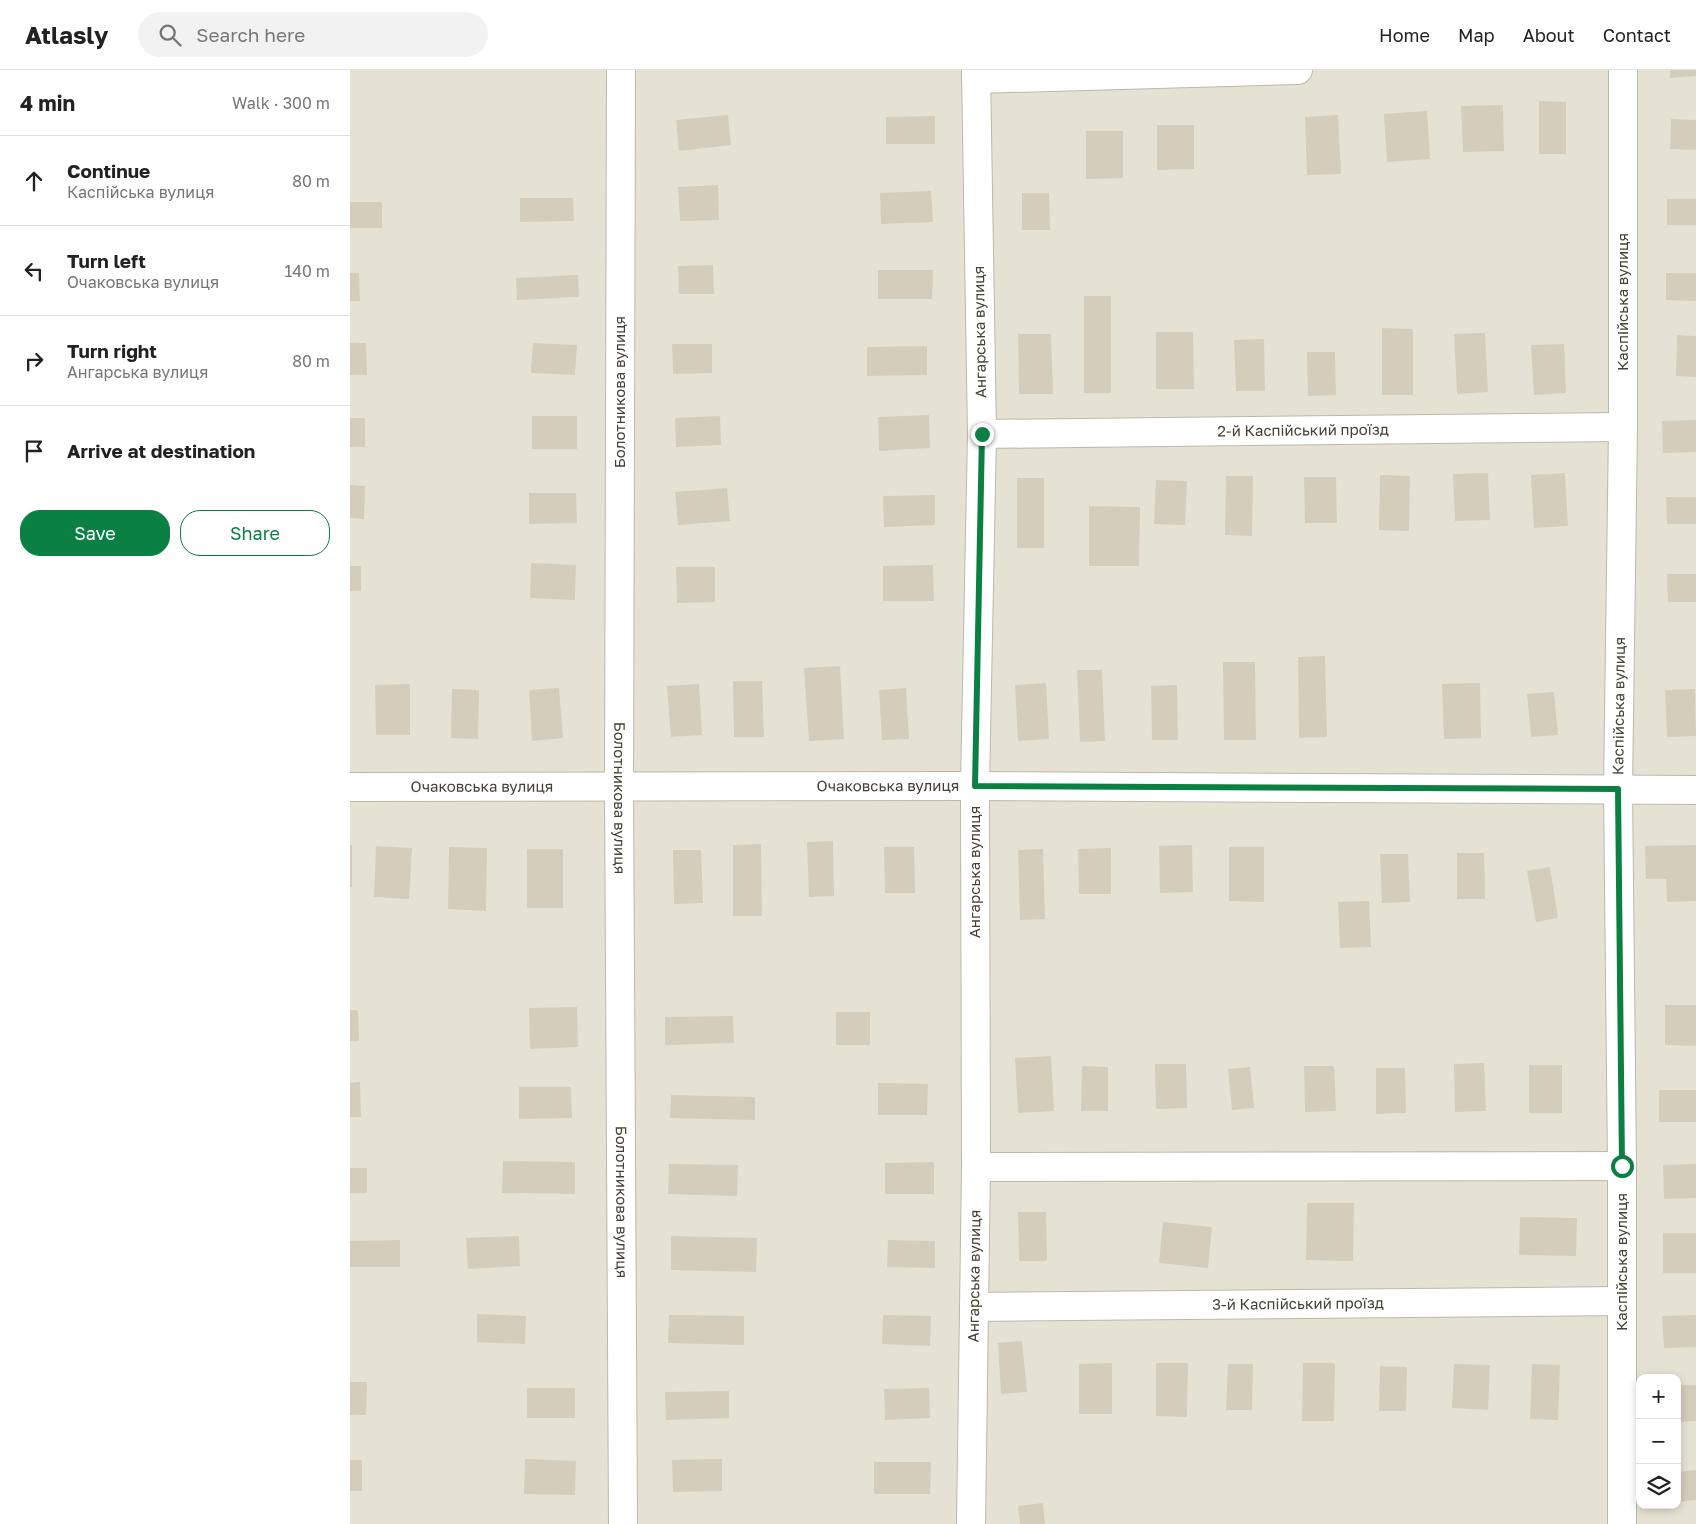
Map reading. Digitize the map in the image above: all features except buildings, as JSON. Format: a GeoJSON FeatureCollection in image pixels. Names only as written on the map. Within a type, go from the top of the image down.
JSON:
{"type":"FeatureCollection","features":[{"type":"Feature","properties":{"kind":"street","name":"Болотникова вулиця"},"geometry":{"type":"LineString","coordinates":[[621,70],[619,788],[622,1524]]}},
{"type":"Feature","properties":{"kind":"street"},"geometry":{"type":"LineString","coordinates":[[976,74],[1298,70]]}},
{"type":"Feature","properties":{"kind":"street","name":"Каспійська вулиця"},"geometry":{"type":"LineString","coordinates":[[1622,1524],[1622,1166],[1618,789],[1623,427],[1623,70]]}},
{"type":"Feature","properties":{"kind":"street","name":"Ангарська вулиця"},"geometry":{"type":"LineString","coordinates":[[971,1524],[976,1167],[975,786],[982,434],[976,74]]}},
{"type":"Feature","properties":{"kind":"street","name":"2-й Каспійський проїзд"},"geometry":{"type":"LineString","coordinates":[[982,434],[1623,427]]}},
{"type":"Feature","properties":{"kind":"street","name":"Очаковська вулиця"},"geometry":{"type":"LineString","coordinates":[[350,787],[975,786],[1696,790]]}},
{"type":"Feature","properties":{"kind":"street"},"geometry":{"type":"LineString","coordinates":[[976,1167],[1622,1166]]}},
{"type":"Feature","properties":{"kind":"street","name":"3-й Каспійський проїзд"},"geometry":{"type":"LineString","coordinates":[[974,1307],[1622,1301]]}},
{"type":"Feature","properties":{"kind":"shaded area"},"geometry":{"type":"Polygon","coordinates":[[[350,70],[1696,70],[1696,1524],[350,1524],[350,70]]]}},
{"type":"Feature","properties":{"kind":"route"},"geometry":{"type":"LineString","coordinates":[[982,434],[975,786],[1618,789],[1622,1166]]}}]}
